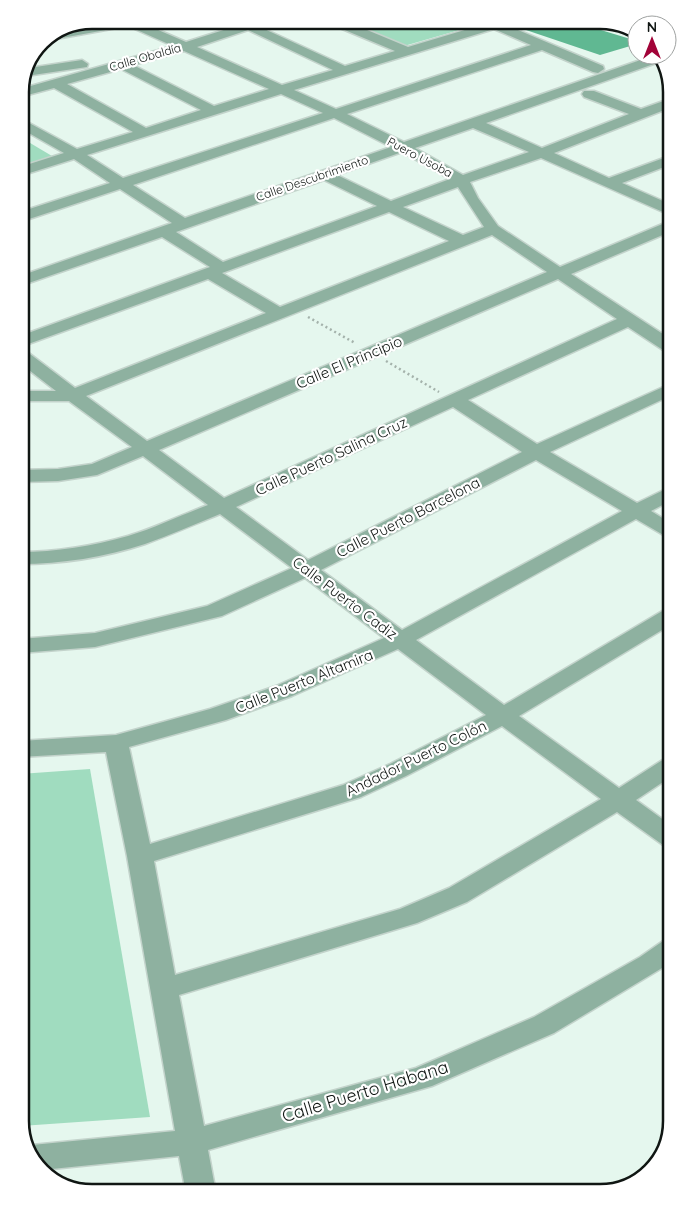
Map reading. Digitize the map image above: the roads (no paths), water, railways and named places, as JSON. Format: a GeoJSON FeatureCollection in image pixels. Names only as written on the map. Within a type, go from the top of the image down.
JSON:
{"type":"FeatureCollection","features":[{"type":"Feature","properties":{"kind":"street","name":"Puero Usoba"},"geometry":{"type":"LineString","coordinates":[[148,29],[184,47],[335,113],[385,138],[404,139],[462,180],[470,198],[492,229],[663,342]]}},
{"type":"Feature","properties":{"kind":"street","name":"Calle Obaldía"},"geometry":{"type":"LineString","coordinates":[[29,90],[184,47],[240,29]]}},
{"type":"Feature","properties":{"kind":"street"},"geometry":{"type":"LineString","coordinates":[[255,29],[344,70]]}},
{"type":"Feature","properties":{"kind":"street"},"geometry":{"type":"LineString","coordinates":[[354,29],[407,51]]}},
{"type":"Feature","properties":{"kind":"street"},"geometry":{"type":"LineString","coordinates":[[29,169],[282,89],[481,29]]}},
{"type":"Feature","properties":{"kind":"street"},"geometry":{"type":"LineString","coordinates":[[505,29],[598,68]]}},
{"type":"Feature","properties":{"kind":"street"},"geometry":{"type":"LineString","coordinates":[[72,32],[86,30]]}},
{"type":"Feature","properties":{"kind":"street"},"geometry":{"type":"LineString","coordinates":[[29,214],[543,45]]}},
{"type":"Feature","properties":{"kind":"street"},"geometry":{"type":"LineString","coordinates":[[33,71],[161,52]]}},
{"type":"Feature","properties":{"kind":"street"},"geometry":{"type":"LineString","coordinates":[[441,120],[627,58]]}},
{"type":"Feature","properties":{"kind":"street"},"geometry":{"type":"LineString","coordinates":[[121,64],[213,111]]}},
{"type":"Feature","properties":{"kind":"street","name":"Calle Descubrimiento"},"geometry":{"type":"LineString","coordinates":[[29,264],[176,218],[318,166],[404,139],[474,123],[639,65]]}},
{"type":"Feature","properties":{"kind":"street"},"geometry":{"type":"LineString","coordinates":[[67,66],[76,70],[77,76]]}},
{"type":"Feature","properties":{"kind":"street"},"geometry":{"type":"LineString","coordinates":[[55,83],[145,133]]}},
{"type":"Feature","properties":{"kind":"street"},"geometry":{"type":"LineString","coordinates":[[589,94],[663,116]]}},
{"type":"Feature","properties":{"kind":"street"},"geometry":{"type":"LineString","coordinates":[[29,339],[462,180],[541,153],[663,105]]}},
{"type":"Feature","properties":{"kind":"street"},"geometry":{"type":"LineString","coordinates":[[474,123],[663,207]]}},
{"type":"Feature","properties":{"kind":"street"},"geometry":{"type":"LineString","coordinates":[[29,127],[77,154],[176,218]]}},
{"type":"Feature","properties":{"kind":"street","name":"Calle Descubrimiento"},"geometry":{"type":"LineString","coordinates":[[367,145],[385,138]]}},
{"type":"Feature","properties":{"kind":"street"},"geometry":{"type":"LineString","coordinates":[[609,183],[663,162]]}},
{"type":"Feature","properties":{"kind":"street"},"geometry":{"type":"LineString","coordinates":[[318,166],[390,207],[462,242]]}},
{"type":"Feature","properties":{"kind":"street","name":"Calle Descubrimiento"},"geometry":{"type":"LineString","coordinates":[[29,278],[162,230],[176,218],[273,178]]}},
{"type":"Feature","properties":{"kind":"street"},"geometry":{"type":"LineString","coordinates":[[29,396],[73,395],[492,229]]}},
{"type":"Feature","properties":{"kind":"street","name":"Calle El Principio"},"geometry":{"type":"LineString","coordinates":[[29,476],[70,474],[97,468],[663,229]]}},
{"type":"Feature","properties":{"kind":"street"},"geometry":{"type":"LineString","coordinates":[[162,230],[279,314]]}},
{"type":"Feature","properties":{"kind":"street","name":"Calle Puerto Salina Cruz"},"geometry":{"type":"LineString","coordinates":[[29,558],[95,550],[136,540],[222,506],[631,319]]}},
{"type":"Feature","properties":{"kind":"street","name":"Calle Puerto Cadiz"},"geometry":{"type":"LineString","coordinates":[[29,362],[503,716],[663,832]]}},
{"type":"Feature","properties":{"kind":"street","name":"Calle Puerto Barcelona"},"geometry":{"type":"LineString","coordinates":[[29,645],[95,640],[214,611],[307,569],[536,452],[663,392]]}},
{"type":"Feature","properties":{"kind":"street"},"geometry":{"type":"LineString","coordinates":[[453,400],[536,452],[663,526]]}},
{"type":"Feature","properties":{"kind":"street","name":"Calle Puerto Altamira"},"geometry":{"type":"LineString","coordinates":[[29,748],[116,743],[218,715],[268,697],[335,670],[401,639],[663,496]]}},
{"type":"Feature","properties":{"kind":"street","name":"Andador Puerto Colón"},"geometry":{"type":"LineString","coordinates":[[140,856],[352,791],[398,770],[503,716],[663,620]]}},
{"type":"Feature","properties":{"kind":"street"},"geometry":{"type":"LineString","coordinates":[[116,743],[140,856],[199,1184]]}},
{"type":"Feature","properties":{"kind":"street"},"geometry":{"type":"LineString","coordinates":[[165,989],[408,916],[458,895],[618,800],[663,771]]}},
{"type":"Feature","properties":{"kind":"street","name":"Calle Puerto Habana"},"geometry":{"type":"LineString","coordinates":[[40,1157],[192,1142],[422,1078],[544,1025],[663,953]]}}]}
